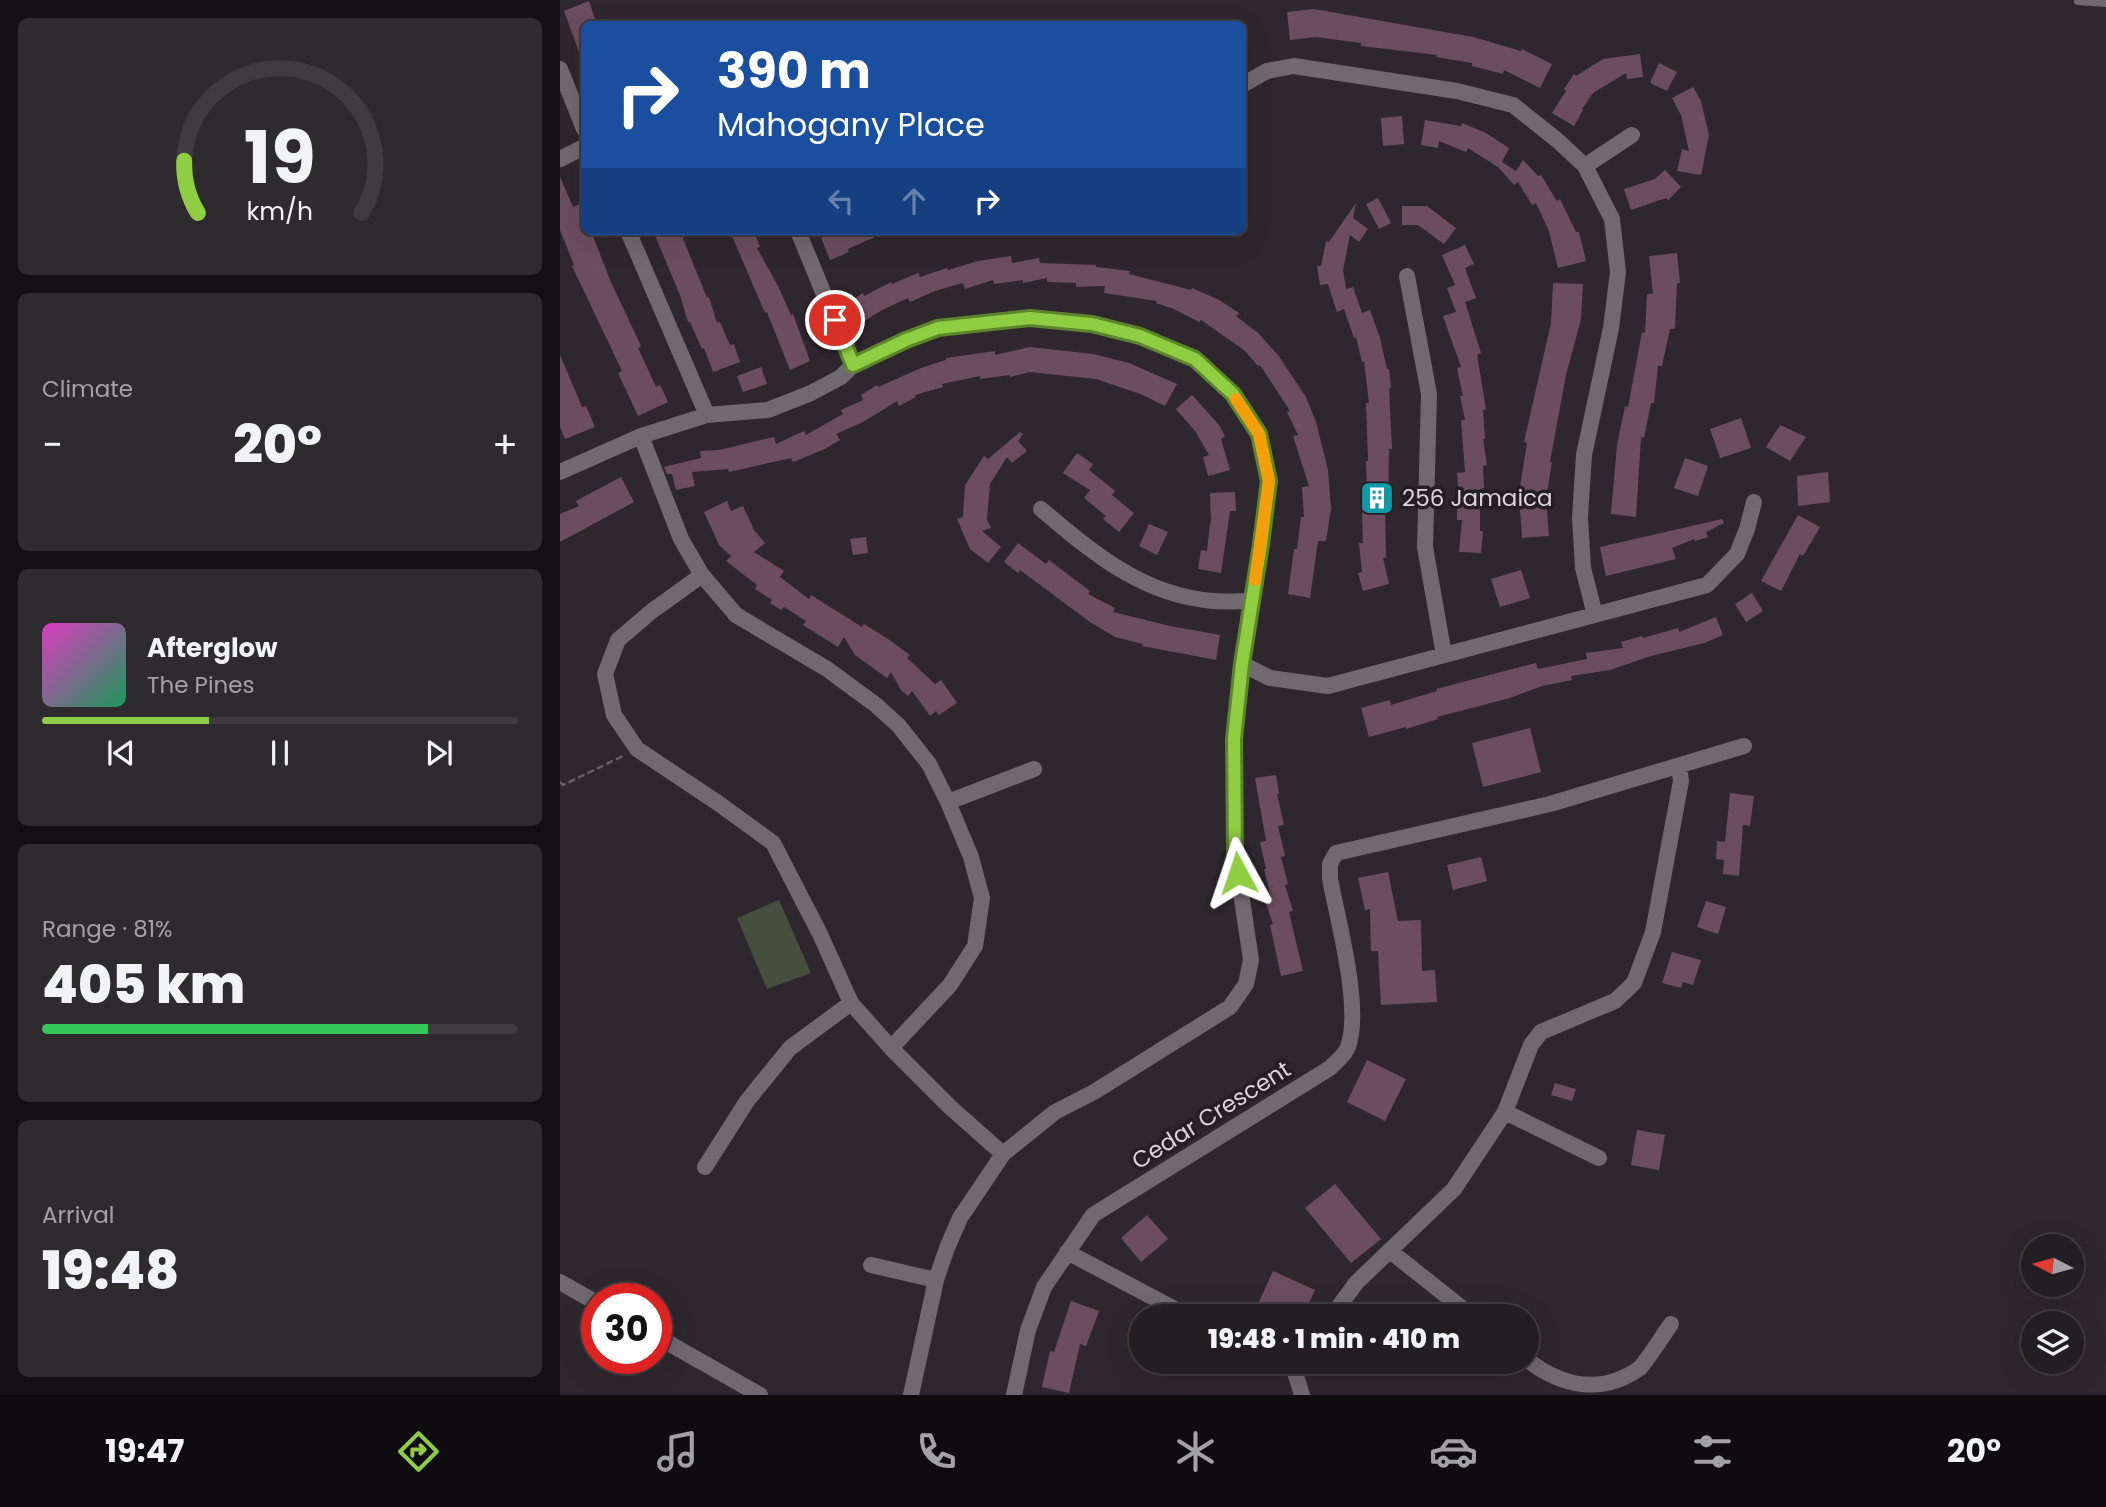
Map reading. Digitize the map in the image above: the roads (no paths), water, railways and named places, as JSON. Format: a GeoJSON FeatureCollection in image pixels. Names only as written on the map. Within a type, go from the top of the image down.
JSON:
{"type":"FeatureCollection","features":[{"type":"Feature","properties":{"kind":"street"},"geometry":{"type":"LineString","coordinates":[[1246,83],[1267,71],[1294,66],[1457,91],[1513,105],[1585,166],[1612,219],[1618,272],[1611,327],[1584,467],[1580,518],[1583,568],[1595,615]]}},
{"type":"Feature","properties":{"kind":"street"},"geometry":{"type":"LineString","coordinates":[[560,69],[581,122]]}},
{"type":"Feature","properties":{"kind":"street"},"geometry":{"type":"LineString","coordinates":[[1585,166],[1632,135]]}},
{"type":"Feature","properties":{"kind":"street"},"geometry":{"type":"LineString","coordinates":[[560,159],[581,148]]}},
{"type":"Feature","properties":{"kind":"street"},"geometry":{"type":"LineString","coordinates":[[630,235],[707,415]]}},
{"type":"Feature","properties":{"kind":"street"},"geometry":{"type":"LineString","coordinates":[[800,235],[853,365]]}},
{"type":"Feature","properties":{"kind":"street"},"geometry":{"type":"LineString","coordinates":[[1407,276],[1429,394],[1425,547],[1444,655]]}},
{"type":"Feature","properties":{"kind":"street"},"geometry":{"type":"LineString","coordinates":[[560,472],[641,436],[707,415],[768,410],[811,393],[841,377],[853,365],[938,328],[1030,318],[1092,324],[1140,336],[1195,359],[1233,394],[1259,434],[1269,481],[1242,664],[1234,739],[1234,840],[1251,960],[1246,984],[1230,1007],[1094,1092],[1055,1112],[1003,1154],[960,1218],[936,1280],[919,1370],[911,1395]]}},
{"type":"Feature","properties":{"kind":"street"},"geometry":{"type":"LineString","coordinates":[[641,436],[681,539],[702,575],[736,615],[827,669],[876,705],[899,726],[929,764],[971,857],[982,898],[975,946],[950,985],[891,1048]]}},
{"type":"Feature","properties":{"kind":"street"},"geometry":{"type":"LineString","coordinates":[[1242,664],[1270,678],[1328,686],[1707,585],[1737,554],[1754,502]]}},
{"type":"Feature","properties":{"kind":"street"},"geometry":{"type":"LineString","coordinates":[[1041,509],[1123,573],[1160,589],[1212,601],[1251,601]]}},
{"type":"Feature","properties":{"kind":"street"},"geometry":{"type":"LineString","coordinates":[[702,575],[652,611],[618,640],[605,674],[614,715],[636,750],[718,803],[773,844],[820,934],[851,1003],[950,1107],[1003,1154]]}},
{"type":"Feature","properties":{"kind":"street"},"geometry":{"type":"LineString","coordinates":[[1341,1304],[1356,1283],[1454,1189],[1505,1112],[1531,1045],[1541,1032],[1615,1001],[1634,983],[1653,932],[1681,781],[1679,766],[1744,746]]}},
{"type":"Feature","properties":{"kind":"street","name":"Cedar Crescent"},"geometry":{"type":"LineString","coordinates":[[1014,1395],[1028,1330],[1044,1287],[1093,1215],[1330,1068],[1347,1050],[1352,1031],[1351,984],[1330,879],[1330,864],[1336,853],[1550,804],[1679,766]]}},
{"type":"Feature","properties":{"kind":"street"},"geometry":{"type":"LineString","coordinates":[[948,802],[1034,769]]}},
{"type":"Feature","properties":{"kind":"street"},"geometry":{"type":"LineString","coordinates":[[705,1167],[747,1101],[790,1048],[851,1003]]}},
{"type":"Feature","properties":{"kind":"street"},"geometry":{"type":"LineString","coordinates":[[1505,1112],[1599,1158]]}},
{"type":"Feature","properties":{"kind":"street"},"geometry":{"type":"LineString","coordinates":[[1390,1251],[1457,1304]]}},
{"type":"Feature","properties":{"kind":"street"},"geometry":{"type":"LineString","coordinates":[[1067,1252],[1165,1304]]}},
{"type":"Feature","properties":{"kind":"street"},"geometry":{"type":"LineString","coordinates":[[871,1265],[936,1280]]}},
{"type":"Feature","properties":{"kind":"street"},"geometry":{"type":"LineString","coordinates":[[560,1282],[581,1294]]}},
{"type":"Feature","properties":{"kind":"street"},"geometry":{"type":"LineString","coordinates":[[1539,1369],[1573,1390],[1595,1393],[1615,1388],[1639,1370],[1671,1324]]}},
{"type":"Feature","properties":{"kind":"street"},"geometry":{"type":"LineString","coordinates":[[672,1345],[760,1395]]}},
{"type":"Feature","properties":{"kind":"street"},"geometry":{"type":"LineString","coordinates":[[1295,1374],[1302,1395]]}},
{"type":"Feature","properties":{"kind":"lane"},"geometry":{"type":"LineString","coordinates":[[2078,1],[2106,3]]}},
{"type":"Feature","properties":{"kind":"place","name":"256 Jamaica"},"geometry":{"type":"Point","coordinates":[1377,498]}}]}
